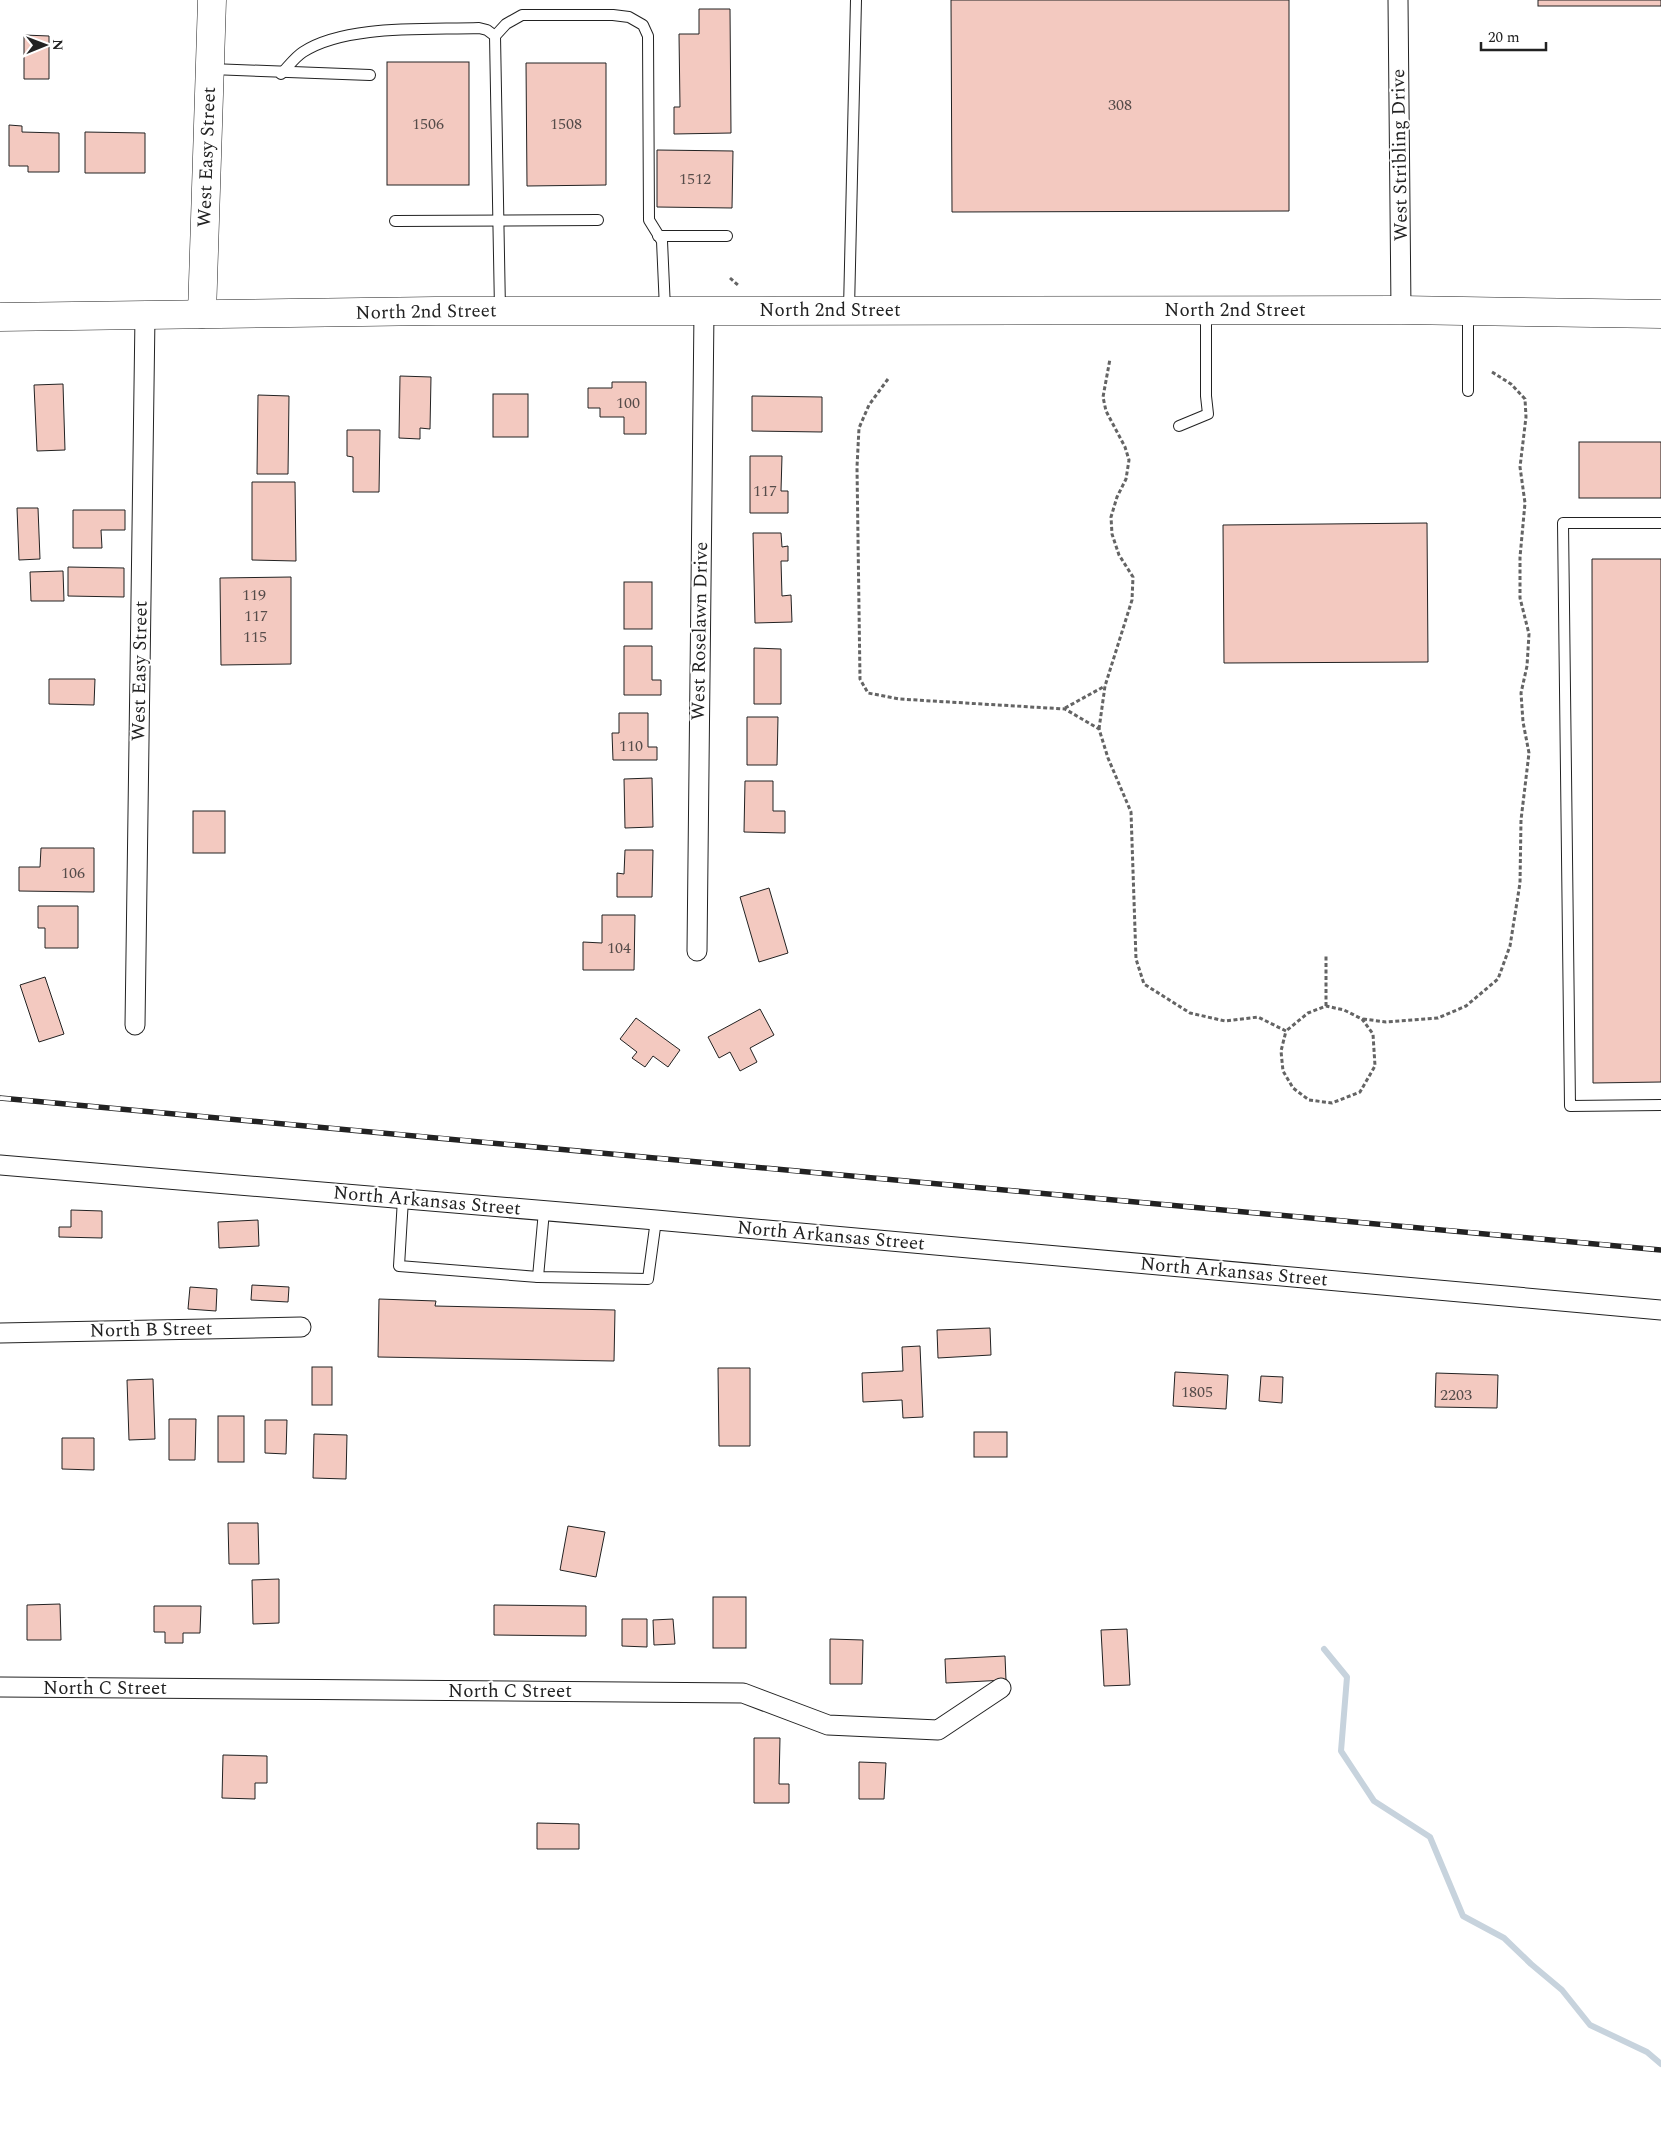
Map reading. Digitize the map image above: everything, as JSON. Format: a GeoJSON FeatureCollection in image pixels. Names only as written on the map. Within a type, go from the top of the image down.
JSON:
{"type":"FeatureCollection","features":[{"type":"Feature","properties":{"kind":"main road","name":"West Easy Street"},"geometry":{"type":"LineString","coordinates":[[202,314],[212,0]]}},
{"type":"Feature","properties":{"kind":"main road","name":"North 2nd Street"},"geometry":{"type":"LineString","coordinates":[[0,317],[704,310],[1402,310],[1661,314]]}},
{"type":"Feature","properties":{"kind":"street","name":"West Stribling Drive"},"geometry":{"type":"LineString","coordinates":[[1398,0],[1402,310]]}},
{"type":"Feature","properties":{"kind":"street","name":"West Roselawn Drive"},"geometry":{"type":"LineString","coordinates":[[697,951],[704,310]]}},
{"type":"Feature","properties":{"kind":"street","name":"West Easy Street"},"geometry":{"type":"LineString","coordinates":[[135,1026],[144,316]]}},
{"type":"Feature","properties":{"kind":"street","name":"North Arkansas Street"},"geometry":{"type":"LineString","coordinates":[[0,1165],[656,1220],[1661,1310]]}},
{"type":"Feature","properties":{"kind":"street","name":"North B Street"},"geometry":{"type":"LineString","coordinates":[[0,1333],[301,1327]]}},
{"type":"Feature","properties":{"kind":"street","name":"North C Street"},"geometry":{"type":"LineString","coordinates":[[0,1687],[743,1693],[828,1725],[938,1730],[1001,1688]]}},
{"type":"Feature","properties":{"kind":"lane"},"geometry":{"type":"LineString","coordinates":[[849,310],[856,0]]}},
{"type":"Feature","properties":{"kind":"lane"},"geometry":{"type":"LineString","coordinates":[[500,311],[495,36],[506,24],[522,16],[613,15],[629,17],[643,25],[648,36],[649,220],[663,248],[665,311]]}},
{"type":"Feature","properties":{"kind":"lane"},"geometry":{"type":"LineString","coordinates":[[281,74],[301,53],[330,38],[393,30],[479,28],[487,30],[495,36]]}},
{"type":"Feature","properties":{"kind":"lane"},"geometry":{"type":"LineString","coordinates":[[210,69],[281,74],[370,76]]}},
{"type":"Feature","properties":{"kind":"lane"},"geometry":{"type":"LineString","coordinates":[[395,221],[598,220]]}},
{"type":"Feature","properties":{"kind":"lane"},"geometry":{"type":"LineString","coordinates":[[658,236],[727,236]]}},
{"type":"Feature","properties":{"kind":"lane"},"geometry":{"type":"LineString","coordinates":[[1179,426],[1208,414],[1206,396],[1206,310]]}},
{"type":"Feature","properties":{"kind":"lane"},"geometry":{"type":"LineString","coordinates":[[1468,311],[1468,391]]}},
{"type":"Feature","properties":{"kind":"lane"},"geometry":{"type":"LineString","coordinates":[[1661,523],[1563,522],[1570,1106],[1661,1105]]}},
{"type":"Feature","properties":{"kind":"lane"},"geometry":{"type":"LineString","coordinates":[[403,1199],[399,1266],[538,1277],[648,1279],[656,1220]]}},
{"type":"Feature","properties":{"kind":"lane"},"geometry":{"type":"LineString","coordinates":[[538,1277],[544,1211]]}},
{"type":"Feature","properties":{"kind":"path"},"geometry":{"type":"LineString","coordinates":[[1110,359],[1103,397],[1106,411],[1125,446],[1129,460],[1126,480],[1117,497],[1110,517],[1112,534],[1119,556],[1133,577],[1132,600],[1105,686],[1099,729],[1108,758],[1131,812],[1136,959],[1144,984],[1190,1013],[1225,1021],[1258,1017],[1286,1031]]}},
{"type":"Feature","properties":{"kind":"path"},"geometry":{"type":"LineString","coordinates":[[1362,1019],[1373,1034],[1375,1066],[1360,1092],[1332,1103],[1309,1100],[1293,1088],[1283,1071],[1281,1051],[1286,1031],[1308,1012],[1326,1006],[1344,1010],[1362,1019],[1386,1022],[1438,1018],[1466,1006],[1498,979],[1510,946],[1520,883],[1521,820],[1529,753],[1523,722],[1521,693],[1527,666],[1529,634],[1520,598],[1520,558],[1525,503],[1520,467],[1526,417],[1525,399],[1511,384],[1492,372]]}},
{"type":"Feature","properties":{"kind":"path"},"geometry":{"type":"LineString","coordinates":[[888,379],[870,405],[859,428],[857,467],[860,679],[868,693],[898,699],[1065,709],[1099,729]]}},
{"type":"Feature","properties":{"kind":"path"},"geometry":{"type":"LineString","coordinates":[[1065,709],[1105,686]]}},
{"type":"Feature","properties":{"kind":"path"},"geometry":{"type":"LineString","coordinates":[[1326,955],[1326,1006]]}},
{"type":"Feature","properties":{"kind":"building"},"geometry":{"type":"Polygon","coordinates":[[[951,0],[1289,0],[1289,211],[952,212],[951,0]]]}},
{"type":"Feature","properties":{"kind":"building"},"geometry":{"type":"Polygon","coordinates":[[[1538,0],[1661,0],[1661,6],[1538,6],[1538,0]]]}},
{"type":"Feature","properties":{"kind":"building"},"geometry":{"type":"Polygon","coordinates":[[[699,9],[730,9],[731,133],[674,134],[674,107],[680,107],[679,34],[699,34],[699,9]]]}},
{"type":"Feature","properties":{"kind":"building"},"geometry":{"type":"Polygon","coordinates":[[[24,35],[49,36],[49,79],[24,79],[24,35]]]}},
{"type":"Feature","properties":{"kind":"building"},"geometry":{"type":"Polygon","coordinates":[[[387,62],[469,62],[469,185],[387,185],[387,62]]]}},
{"type":"Feature","properties":{"kind":"building"},"geometry":{"type":"Polygon","coordinates":[[[526,63],[606,63],[606,185],[527,186],[526,63]]]}},
{"type":"Feature","properties":{"kind":"building"},"geometry":{"type":"Polygon","coordinates":[[[9,125],[22,126],[22,132],[59,133],[59,172],[28,172],[28,166],[9,166],[9,125]]]}},
{"type":"Feature","properties":{"kind":"building"},"geometry":{"type":"Polygon","coordinates":[[[85,132],[145,133],[145,173],[85,173],[85,132]]]}},
{"type":"Feature","properties":{"kind":"building"},"geometry":{"type":"Polygon","coordinates":[[[657,150],[733,151],[732,208],[657,207],[657,150]]]}},
{"type":"Feature","properties":{"kind":"building"},"geometry":{"type":"Polygon","coordinates":[[[400,376],[431,377],[430,429],[420,428],[420,439],[399,438],[400,376]]]}},
{"type":"Feature","properties":{"kind":"building"},"geometry":{"type":"Polygon","coordinates":[[[612,382],[646,382],[646,434],[624,434],[624,417],[600,417],[600,408],[588,408],[588,388],[612,388],[612,382]]]}},
{"type":"Feature","properties":{"kind":"building"},"geometry":{"type":"Polygon","coordinates":[[[63,384],[65,450],[37,451],[34,385],[63,384]]]}},
{"type":"Feature","properties":{"kind":"building"},"geometry":{"type":"Polygon","coordinates":[[[493,394],[528,394],[528,437],[493,437],[493,394]]]}},
{"type":"Feature","properties":{"kind":"building"},"geometry":{"type":"Polygon","coordinates":[[[258,395],[289,396],[288,474],[257,474],[258,395]]]}},
{"type":"Feature","properties":{"kind":"building"},"geometry":{"type":"Polygon","coordinates":[[[752,396],[822,397],[822,432],[752,431],[752,396]]]}},
{"type":"Feature","properties":{"kind":"building"},"geometry":{"type":"Polygon","coordinates":[[[347,430],[380,430],[379,492],[353,492],[353,457],[347,456],[347,430]]]}},
{"type":"Feature","properties":{"kind":"building"},"geometry":{"type":"Polygon","coordinates":[[[1579,442],[1661,442],[1661,498],[1579,498],[1579,442]]]}},
{"type":"Feature","properties":{"kind":"building"},"geometry":{"type":"Polygon","coordinates":[[[750,456],[782,456],[781,491],[788,491],[788,513],[750,513],[750,456]]]}},
{"type":"Feature","properties":{"kind":"building"},"geometry":{"type":"Polygon","coordinates":[[[252,482],[295,482],[296,561],[252,560],[252,482]]]}},
{"type":"Feature","properties":{"kind":"building"},"geometry":{"type":"Polygon","coordinates":[[[17,508],[38,508],[40,559],[19,560],[17,508]]]}},
{"type":"Feature","properties":{"kind":"building"},"geometry":{"type":"Polygon","coordinates":[[[73,510],[125,510],[125,530],[101,530],[102,548],[73,548],[73,510]]]}},
{"type":"Feature","properties":{"kind":"building"},"geometry":{"type":"Polygon","coordinates":[[[1427,523],[1428,662],[1224,663],[1223,525],[1427,523]]]}},
{"type":"Feature","properties":{"kind":"building"},"geometry":{"type":"Polygon","coordinates":[[[753,533],[781,533],[782,547],[788,546],[788,561],[781,561],[782,596],[791,595],[792,622],[755,623],[753,533]]]}},
{"type":"Feature","properties":{"kind":"building"},"geometry":{"type":"Polygon","coordinates":[[[1592,559],[1661,559],[1661,1082],[1593,1083],[1592,559]]]}},
{"type":"Feature","properties":{"kind":"building"},"geometry":{"type":"Polygon","coordinates":[[[68,567],[124,568],[124,597],[68,596],[68,567]]]}},
{"type":"Feature","properties":{"kind":"building"},"geometry":{"type":"Polygon","coordinates":[[[63,571],[64,601],[31,601],[30,572],[63,571]]]}},
{"type":"Feature","properties":{"kind":"building"},"geometry":{"type":"Polygon","coordinates":[[[291,577],[291,664],[221,665],[220,578],[291,577]]]}},
{"type":"Feature","properties":{"kind":"building"},"geometry":{"type":"Polygon","coordinates":[[[624,582],[652,582],[652,629],[624,629],[624,582]]]}},
{"type":"Feature","properties":{"kind":"building"},"geometry":{"type":"Polygon","coordinates":[[[624,646],[652,646],[652,680],[661,680],[661,695],[624,695],[624,646]]]}},
{"type":"Feature","properties":{"kind":"building"},"geometry":{"type":"Polygon","coordinates":[[[754,648],[781,649],[781,704],[754,704],[754,648]]]}},
{"type":"Feature","properties":{"kind":"building"},"geometry":{"type":"Polygon","coordinates":[[[49,679],[95,679],[94,705],[49,704],[49,679]]]}},
{"type":"Feature","properties":{"kind":"building"},"geometry":{"type":"Polygon","coordinates":[[[619,713],[648,713],[648,747],[657,747],[657,760],[613,760],[612,733],[619,733],[619,713]]]}},
{"type":"Feature","properties":{"kind":"building"},"geometry":{"type":"Polygon","coordinates":[[[747,717],[778,717],[777,765],[747,765],[747,717]]]}},
{"type":"Feature","properties":{"kind":"building"},"geometry":{"type":"Polygon","coordinates":[[[652,778],[653,827],[625,828],[624,779],[652,778]]]}},
{"type":"Feature","properties":{"kind":"building"},"geometry":{"type":"Polygon","coordinates":[[[745,781],[773,781],[773,811],[785,811],[785,833],[744,832],[745,781]]]}},
{"type":"Feature","properties":{"kind":"building"},"geometry":{"type":"Polygon","coordinates":[[[193,811],[225,811],[225,853],[193,853],[193,811]]]}},
{"type":"Feature","properties":{"kind":"building"},"geometry":{"type":"Polygon","coordinates":[[[41,848],[94,848],[94,892],[19,891],[19,867],[40,867],[41,848]]]}},
{"type":"Feature","properties":{"kind":"building"},"geometry":{"type":"Polygon","coordinates":[[[625,850],[653,850],[652,897],[617,897],[617,873],[624,874],[625,850]]]}},
{"type":"Feature","properties":{"kind":"building"},"geometry":{"type":"Polygon","coordinates":[[[769,888],[788,953],[759,962],[740,897],[769,888]]]}},
{"type":"Feature","properties":{"kind":"building"},"geometry":{"type":"Polygon","coordinates":[[[38,906],[78,906],[78,948],[45,948],[45,928],[38,928],[38,906]]]}},
{"type":"Feature","properties":{"kind":"building"},"geometry":{"type":"Polygon","coordinates":[[[602,915],[635,915],[634,970],[583,970],[583,942],[602,943],[602,915]]]}},
{"type":"Feature","properties":{"kind":"building"},"geometry":{"type":"Polygon","coordinates":[[[45,977],[64,1034],[39,1042],[20,985],[45,977]]]}},
{"type":"Feature","properties":{"kind":"building"},"geometry":{"type":"Polygon","coordinates":[[[760,1009],[774,1035],[750,1048],[757,1062],[740,1071],[730,1052],[719,1058],[708,1037],[760,1009]]]}},
{"type":"Feature","properties":{"kind":"building"},"geometry":{"type":"Polygon","coordinates":[[[636,1018],[680,1050],[668,1067],[653,1056],[645,1067],[632,1058],[637,1052],[620,1039],[636,1018]]]}},
{"type":"Feature","properties":{"kind":"building"},"geometry":{"type":"Polygon","coordinates":[[[71,1210],[102,1211],[102,1238],[59,1237],[59,1227],[71,1227],[71,1210]]]}},
{"type":"Feature","properties":{"kind":"building"},"geometry":{"type":"Polygon","coordinates":[[[258,1220],[259,1246],[219,1248],[218,1222],[258,1220]]]}},
{"type":"Feature","properties":{"kind":"building"},"geometry":{"type":"Polygon","coordinates":[[[252,1285],[289,1287],[288,1302],[251,1300],[252,1285]]]}},
{"type":"Feature","properties":{"kind":"building"},"geometry":{"type":"Polygon","coordinates":[[[190,1287],[217,1289],[216,1311],[188,1309],[190,1287]]]}},
{"type":"Feature","properties":{"kind":"building"},"geometry":{"type":"Polygon","coordinates":[[[379,1299],[436,1301],[435,1306],[615,1310],[614,1361],[378,1357],[379,1299]]]}},
{"type":"Feature","properties":{"kind":"building"},"geometry":{"type":"Polygon","coordinates":[[[990,1328],[991,1355],[938,1358],[937,1330],[990,1328]]]}},
{"type":"Feature","properties":{"kind":"building"},"geometry":{"type":"Polygon","coordinates":[[[920,1346],[923,1417],[903,1418],[902,1400],[863,1402],[862,1373],[903,1371],[902,1347],[920,1346]]]}},
{"type":"Feature","properties":{"kind":"building"},"geometry":{"type":"Polygon","coordinates":[[[312,1367],[332,1367],[332,1405],[312,1405],[312,1367]]]}},
{"type":"Feature","properties":{"kind":"building"},"geometry":{"type":"Polygon","coordinates":[[[718,1368],[750,1368],[750,1446],[719,1446],[718,1368]]]}},
{"type":"Feature","properties":{"kind":"building"},"geometry":{"type":"Polygon","coordinates":[[[1175,1372],[1228,1375],[1226,1409],[1173,1406],[1175,1372]]]}},
{"type":"Feature","properties":{"kind":"building"},"geometry":{"type":"Polygon","coordinates":[[[1436,1373],[1498,1375],[1497,1408],[1435,1407],[1436,1373]]]}},
{"type":"Feature","properties":{"kind":"building"},"geometry":{"type":"Polygon","coordinates":[[[1261,1376],[1283,1377],[1282,1403],[1259,1401],[1261,1376]]]}},
{"type":"Feature","properties":{"kind":"building"},"geometry":{"type":"Polygon","coordinates":[[[153,1379],[155,1439],[129,1440],[127,1380],[153,1379]]]}},
{"type":"Feature","properties":{"kind":"building"},"geometry":{"type":"Polygon","coordinates":[[[218,1416],[244,1416],[244,1462],[218,1462],[218,1416]]]}},
{"type":"Feature","properties":{"kind":"building"},"geometry":{"type":"Polygon","coordinates":[[[169,1419],[196,1419],[195,1460],[169,1460],[169,1419]]]}},
{"type":"Feature","properties":{"kind":"building"},"geometry":{"type":"Polygon","coordinates":[[[265,1420],[287,1420],[286,1454],[265,1453],[265,1420]]]}},
{"type":"Feature","properties":{"kind":"building"},"geometry":{"type":"Polygon","coordinates":[[[974,1432],[1007,1432],[1007,1457],[974,1457],[974,1432]]]}},
{"type":"Feature","properties":{"kind":"building"},"geometry":{"type":"Polygon","coordinates":[[[314,1434],[347,1435],[346,1479],[313,1478],[314,1434]]]}},
{"type":"Feature","properties":{"kind":"building"},"geometry":{"type":"Polygon","coordinates":[[[62,1438],[94,1438],[94,1470],[62,1469],[62,1438]]]}},
{"type":"Feature","properties":{"kind":"building"},"geometry":{"type":"Polygon","coordinates":[[[228,1523],[258,1523],[259,1564],[229,1564],[228,1523]]]}},
{"type":"Feature","properties":{"kind":"building"},"geometry":{"type":"Polygon","coordinates":[[[568,1526],[605,1532],[596,1577],[560,1570],[568,1526]]]}},
{"type":"Feature","properties":{"kind":"building"},"geometry":{"type":"Polygon","coordinates":[[[279,1579],[279,1623],[253,1624],[252,1580],[279,1579]]]}},
{"type":"Feature","properties":{"kind":"building"},"geometry":{"type":"Polygon","coordinates":[[[713,1597],[746,1597],[746,1648],[713,1648],[713,1597]]]}},
{"type":"Feature","properties":{"kind":"building"},"geometry":{"type":"Polygon","coordinates":[[[60,1604],[61,1640],[27,1640],[27,1605],[60,1604]]]}},
{"type":"Feature","properties":{"kind":"building"},"geometry":{"type":"Polygon","coordinates":[[[494,1605],[586,1606],[586,1636],[494,1635],[494,1605]]]}},
{"type":"Feature","properties":{"kind":"building"},"geometry":{"type":"Polygon","coordinates":[[[154,1606],[201,1606],[200,1633],[183,1633],[183,1643],[165,1643],[165,1632],[154,1632],[154,1606]]]}},
{"type":"Feature","properties":{"kind":"building"},"geometry":{"type":"Polygon","coordinates":[[[622,1619],[647,1619],[647,1647],[622,1646],[622,1619]]]}},
{"type":"Feature","properties":{"kind":"building"},"geometry":{"type":"Polygon","coordinates":[[[673,1619],[675,1644],[654,1645],[653,1620],[673,1619]]]}},
{"type":"Feature","properties":{"kind":"building"},"geometry":{"type":"Polygon","coordinates":[[[1127,1629],[1130,1685],[1104,1686],[1101,1630],[1127,1629]]]}},
{"type":"Feature","properties":{"kind":"building"},"geometry":{"type":"Polygon","coordinates":[[[830,1639],[863,1640],[862,1684],[830,1684],[830,1639]]]}},
{"type":"Feature","properties":{"kind":"building"},"geometry":{"type":"Polygon","coordinates":[[[1005,1656],[1006,1680],[946,1683],[945,1659],[1005,1656]]]}},
{"type":"Feature","properties":{"kind":"building"},"geometry":{"type":"Polygon","coordinates":[[[754,1738],[780,1738],[779,1784],[789,1784],[789,1803],[754,1803],[754,1738]]]}},
{"type":"Feature","properties":{"kind":"building"},"geometry":{"type":"Polygon","coordinates":[[[223,1755],[267,1756],[267,1783],[255,1783],[255,1799],[222,1798],[223,1755]]]}},
{"type":"Feature","properties":{"kind":"building"},"geometry":{"type":"Polygon","coordinates":[[[859,1762],[886,1763],[884,1799],[859,1799],[859,1762]]]}},
{"type":"Feature","properties":{"kind":"building"},"geometry":{"type":"Polygon","coordinates":[[[537,1823],[579,1824],[579,1849],[537,1849],[537,1823]]]}},
{"type":"Feature","properties":{"kind":"waterway"},"geometry":{"type":"LineString","coordinates":[[1324,1649],[1347,1677],[1341,1751],[1374,1801],[1430,1837],[1463,1916],[1504,1938],[1562,1990],[1590,2025],[1647,2052],[1661,2064]]}},
{"type":"Feature","properties":{"kind":"railway"},"geometry":{"type":"LineString","coordinates":[[0,1098],[1661,1250]]}}]}
